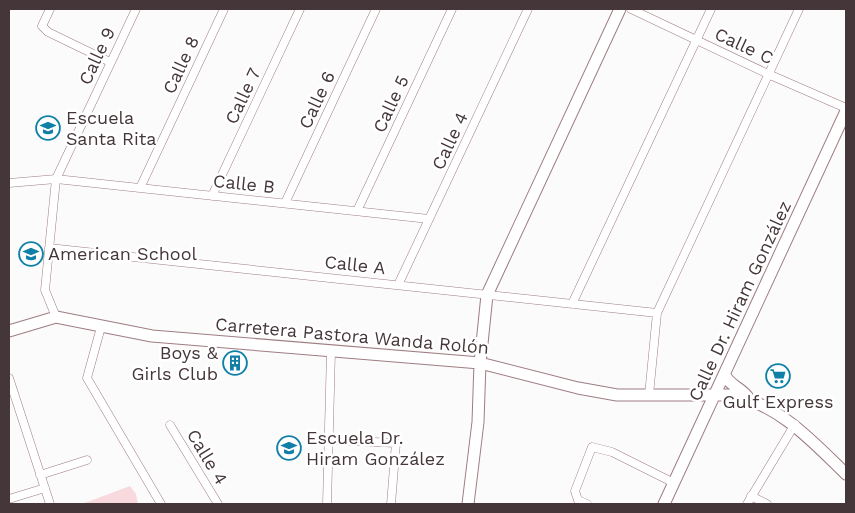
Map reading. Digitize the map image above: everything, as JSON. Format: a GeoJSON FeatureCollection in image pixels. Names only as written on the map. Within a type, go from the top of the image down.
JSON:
{"type":"FeatureCollection","features":[{"type":"Feature","properties":{"kind":"street"},"geometry":{"type":"LineString","coordinates":[[50,9],[42,26],[48,32],[110,62]]}},
{"type":"Feature","properties":{"kind":"street","name":"Calle 9"},"geometry":{"type":"LineString","coordinates":[[56,317],[45,290],[56,179],[136,9]]}},
{"type":"Feature","properties":{"kind":"street","name":"Calle 8"},"geometry":{"type":"LineString","coordinates":[[140,188],[224,9]]}},
{"type":"Feature","properties":{"kind":"street","name":"Calle 7"},"geometry":{"type":"LineString","coordinates":[[212,196],[300,9]]}},
{"type":"Feature","properties":{"kind":"street","name":"Calle 6"},"geometry":{"type":"LineString","coordinates":[[285,204],[376,9]]}},
{"type":"Feature","properties":{"kind":"street","name":"Calle 5"},"geometry":{"type":"LineString","coordinates":[[357,212],[452,9]]}},
{"type":"Feature","properties":{"kind":"street","name":"Calle 4"},"geometry":{"type":"LineString","coordinates":[[398,285],[528,9]]}},
{"type":"Feature","properties":{"kind":"street"},"geometry":{"type":"LineString","coordinates":[[468,504],[478,422],[480,363],[487,295],[620,9]]}},
{"type":"Feature","properties":{"kind":"street","name":"Calle C"},"geometry":{"type":"LineString","coordinates":[[631,9],[846,110]]}},
{"type":"Feature","properties":{"kind":"street"},"geometry":{"type":"LineString","coordinates":[[572,304],[711,9]]}},
{"type":"Feature","properties":{"kind":"street"},"geometry":{"type":"LineString","coordinates":[[649,396],[657,313],[799,9]]}},
{"type":"Feature","properties":{"kind":"street","name":"Calle Dr. Hiram González"},"geometry":{"type":"LineString","coordinates":[[664,504],[846,110]]}},
{"type":"Feature","properties":{"kind":"street","name":"Calle B"},"geometry":{"type":"LineString","coordinates":[[9,184],[56,179],[430,219]]}},
{"type":"Feature","properties":{"kind":"street","name":"Calle A"},"geometry":{"type":"LineString","coordinates":[[48,248],[657,313]]}},
{"type":"Feature","properties":{"kind":"street","name":"Carretera Pastora Wanda Rolón"},"geometry":{"type":"LineString","coordinates":[[9,331],[56,317],[152,336],[480,363],[578,388],[617,395],[716,395],[749,399],[795,424],[846,474]]}},
{"type":"Feature","properties":{"kind":"street"},"geometry":{"type":"LineString","coordinates":[[101,327],[87,378],[127,452],[161,504]]}},
{"type":"Feature","properties":{"kind":"street"},"geometry":{"type":"LineString","coordinates":[[327,504],[331,351]]}},
{"type":"Feature","properties":{"kind":"street"},"geometry":{"type":"LineString","coordinates":[[725,375],[729,382],[745,392],[749,399]]}},
{"type":"Feature","properties":{"kind":"street"},"geometry":{"type":"LineString","coordinates":[[9,378],[50,504]]}},
{"type":"Feature","properties":{"kind":"street"},"geometry":{"type":"LineString","coordinates":[[747,504],[795,424]]}},
{"type":"Feature","properties":{"kind":"street","name":"Calle 4"},"geometry":{"type":"LineString","coordinates":[[170,425],[218,504]]}},
{"type":"Feature","properties":{"kind":"street"},"geometry":{"type":"LineString","coordinates":[[330,440],[396,443],[391,504]]}},
{"type":"Feature","properties":{"kind":"street"},"geometry":{"type":"LineString","coordinates":[[587,504],[578,500],[575,491],[592,447],[612,452],[674,483]]}},
{"type":"Feature","properties":{"kind":"street"},"geometry":{"type":"LineString","coordinates":[[40,475],[87,460]]}},
{"type":"Feature","properties":{"kind":"street"},"geometry":{"type":"LineString","coordinates":[[9,500],[45,488]]}},
{"type":"Feature","properties":{"kind":"street"},"geometry":{"type":"LineString","coordinates":[[751,496],[767,504]]}},
{"type":"Feature","properties":{"kind":"shaded area"},"geometry":{"type":"Polygon","coordinates":[[[130,486],[136,494],[138,504],[82,504],[130,486]]]}},
{"type":"Feature","properties":{"kind":"place","name":"Escuela Santa Rita"},"geometry":{"type":"Point","coordinates":[48,128]}},
{"type":"Feature","properties":{"kind":"place","name":"American School"},"geometry":{"type":"Point","coordinates":[31,254]}},
{"type":"Feature","properties":{"kind":"place","name":"Boys & Girls Club"},"geometry":{"type":"Point","coordinates":[235,363]}},
{"type":"Feature","properties":{"kind":"place","name":"Gulf Express"},"geometry":{"type":"Point","coordinates":[778,376]}},
{"type":"Feature","properties":{"kind":"place","name":"Escuela Dr. Hiram González"},"geometry":{"type":"Point","coordinates":[289,448]}}]}
